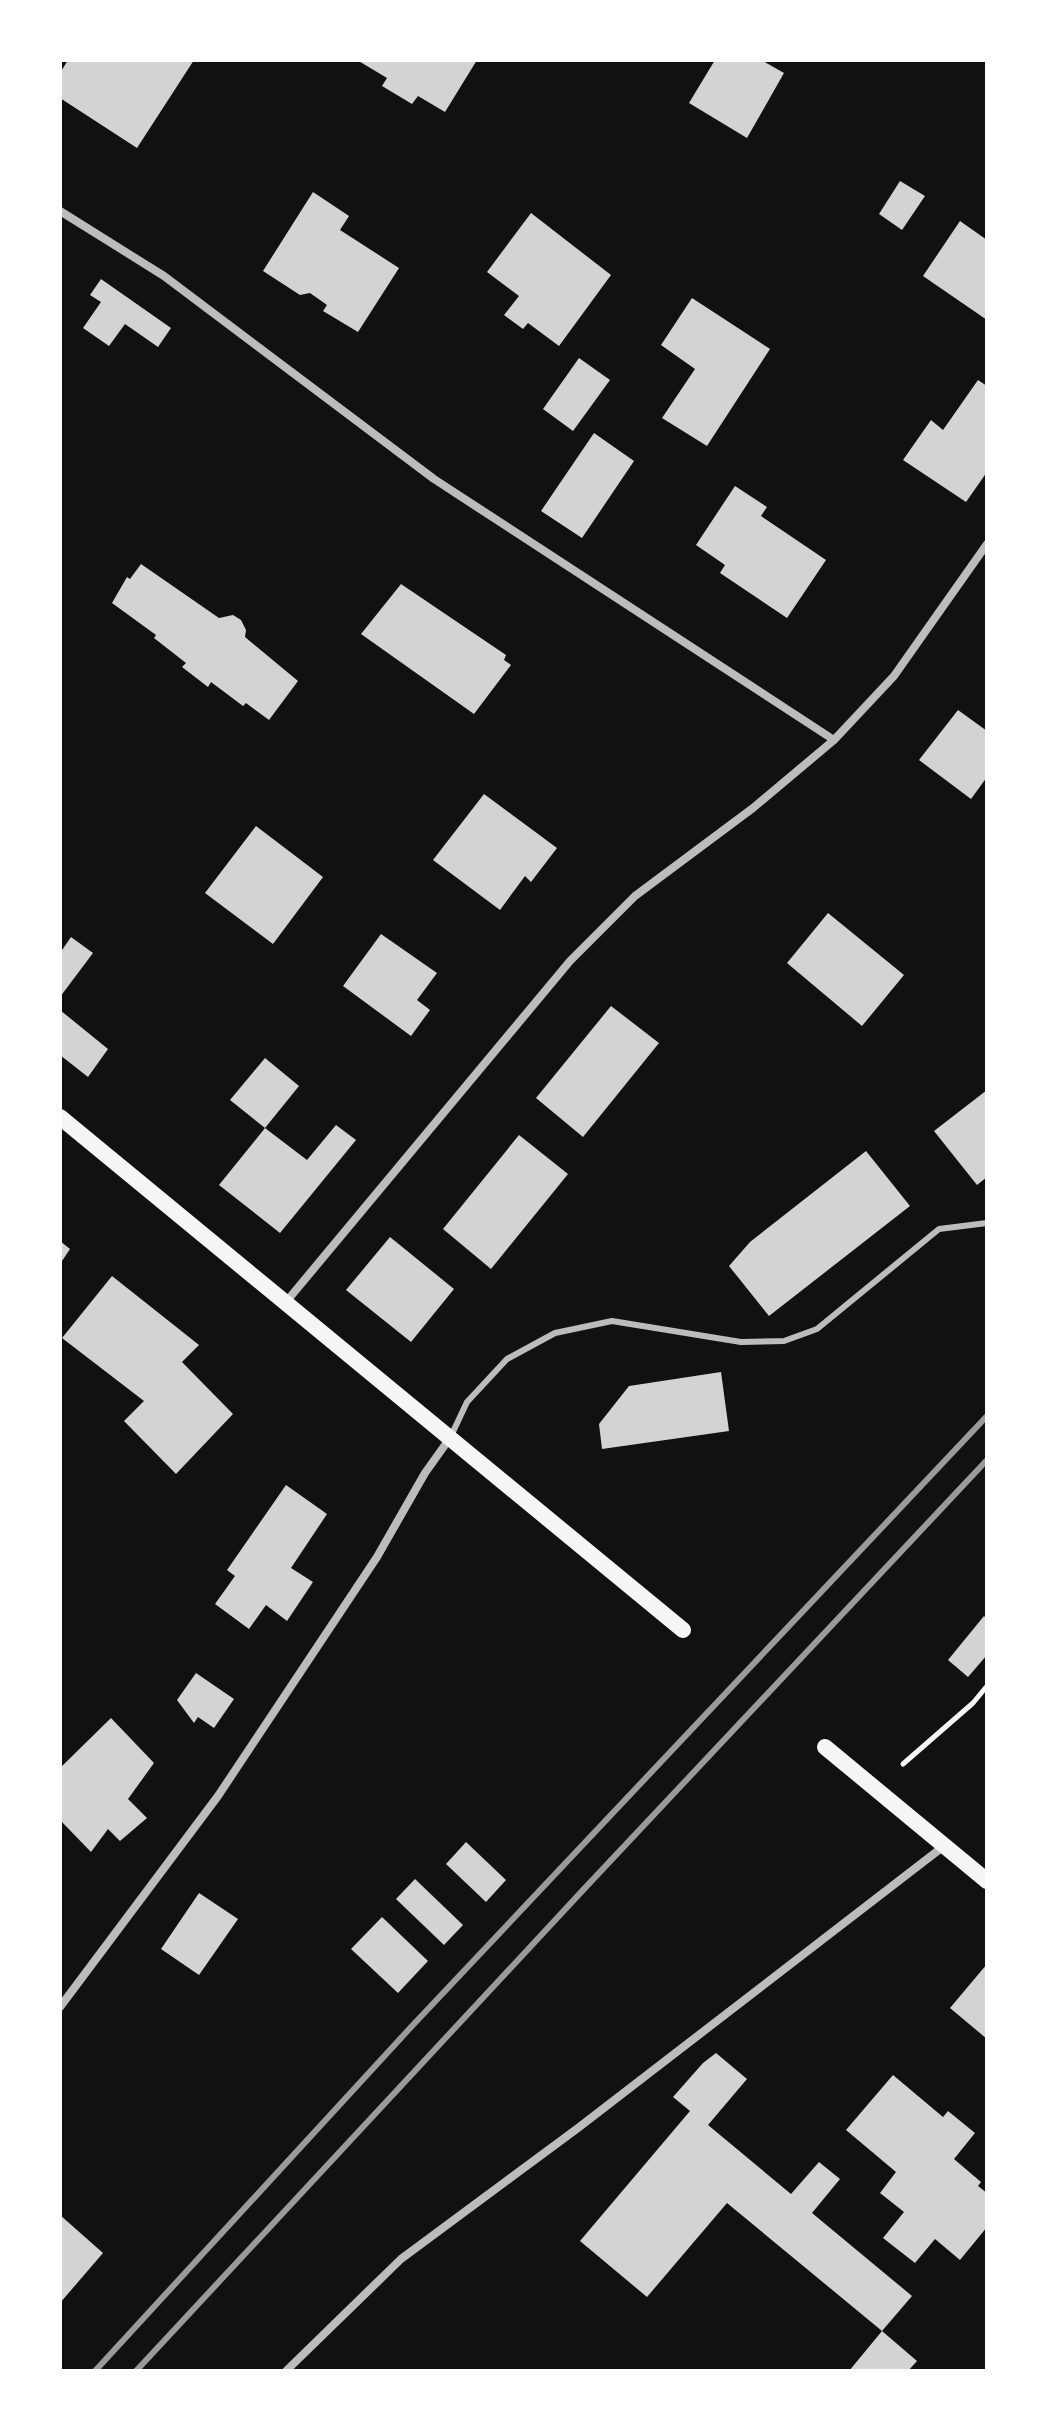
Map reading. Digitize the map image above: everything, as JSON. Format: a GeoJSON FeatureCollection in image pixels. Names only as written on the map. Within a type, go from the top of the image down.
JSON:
{"type":"FeatureCollection","features":[{"type":"Feature","properties":{"kind":"main road"},"geometry":{"type":"LineString","coordinates":[[60,1117],[683,1630]]}},
{"type":"Feature","properties":{"kind":"main road"},"geometry":{"type":"LineString","coordinates":[[825,1747],[987,1881]]}},
{"type":"Feature","properties":{"kind":"street"},"geometry":{"type":"LineString","coordinates":[[60,211],[164,276],[434,479],[834,740]]}},
{"type":"Feature","properties":{"kind":"street"},"geometry":{"type":"LineString","coordinates":[[285,1303],[570,961],[635,896],[753,808],[834,740],[894,676],[987,544]]}},
{"type":"Feature","properties":{"kind":"street"},"geometry":{"type":"LineString","coordinates":[[60,2007],[218,1796],[377,1557],[425,1473],[451,1437]]}},
{"type":"Feature","properties":{"kind":"street"},"geometry":{"type":"LineString","coordinates":[[286,2371],[401,2259],[578,2128],[945,1846]]}},
{"type":"Feature","properties":{"kind":"lane"},"geometry":{"type":"LineString","coordinates":[[451,1437],[467,1402],[507,1359],[555,1333],[612,1321],[741,1342],[784,1341],[817,1329],[939,1229],[987,1223]]}},
{"type":"Feature","properties":{"kind":"path"},"geometry":{"type":"LineString","coordinates":[[875,1789],[973,1703],[987,1686]]}},
{"type":"Feature","properties":{"kind":"building"},"geometry":{"type":"Polygon","coordinates":[[[68,60],[194,60],[137,148],[60,98],[60,73],[68,60]]]}},
{"type":"Feature","properties":{"kind":"building"},"geometry":{"type":"Polygon","coordinates":[[[357,60],[477,60],[445,112],[418,96],[412,104],[382,86],[387,78],[357,60]]]}},
{"type":"Feature","properties":{"kind":"building"},"geometry":{"type":"Polygon","coordinates":[[[715,60],[761,60],[784,73],[747,138],[689,103],[715,60]]]}},
{"type":"Feature","properties":{"kind":"building"},"geometry":{"type":"Polygon","coordinates":[[[900,181],[925,196],[902,230],[879,214],[900,181]]]}},
{"type":"Feature","properties":{"kind":"building"},"geometry":{"type":"Polygon","coordinates":[[[313,192],[349,216],[340,230],[399,268],[358,332],[323,311],[327,305],[310,293],[300,295],[263,271],[313,192]]]}},
{"type":"Feature","properties":{"kind":"building"},"geometry":{"type":"Polygon","coordinates":[[[531,213],[611,275],[559,346],[528,323],[523,329],[504,315],[519,296],[487,272],[531,213]]]}},
{"type":"Feature","properties":{"kind":"building"},"geometry":{"type":"Polygon","coordinates":[[[960,221],[987,240],[987,320],[923,276],[960,221]]]}},
{"type":"Feature","properties":{"kind":"building"},"geometry":{"type":"Polygon","coordinates":[[[101,279],[171,328],[158,347],[125,324],[109,346],[83,328],[101,302],[90,295],[101,279]]]}},
{"type":"Feature","properties":{"kind":"building"},"geometry":{"type":"Polygon","coordinates":[[[692,298],[770,349],[707,446],[662,418],[695,369],[661,345],[692,298]]]}},
{"type":"Feature","properties":{"kind":"building"},"geometry":{"type":"Polygon","coordinates":[[[579,358],[610,380],[573,431],[543,409],[579,358]]]}},
{"type":"Feature","properties":{"kind":"building"},"geometry":{"type":"Polygon","coordinates":[[[978,380],[987,386],[987,472],[966,502],[903,460],[931,420],[943,430],[978,380]]]}},
{"type":"Feature","properties":{"kind":"building"},"geometry":{"type":"Polygon","coordinates":[[[594,433],[634,461],[582,538],[541,511],[594,433]]]}},
{"type":"Feature","properties":{"kind":"building"},"geometry":{"type":"Polygon","coordinates":[[[735,486],[767,507],[761,516],[826,560],[787,618],[720,573],[725,565],[696,545],[735,486]]]}},
{"type":"Feature","properties":{"kind":"building"},"geometry":{"type":"Polygon","coordinates":[[[141,564],[219,618],[233,615],[241,620],[246,630],[245,637],[298,681],[269,720],[246,703],[243,706],[211,682],[208,687],[182,667],[186,663],[154,638],[156,635],[112,603],[127,577],[130,579],[141,564]]]}},
{"type":"Feature","properties":{"kind":"building"},"geometry":{"type":"Polygon","coordinates":[[[401,584],[506,655],[504,660],[511,665],[474,714],[361,634],[401,584]]]}},
{"type":"Feature","properties":{"kind":"building"},"geometry":{"type":"Polygon","coordinates":[[[958,710],[987,731],[987,777],[971,799],[919,760],[958,710]]]}},
{"type":"Feature","properties":{"kind":"building"},"geometry":{"type":"Polygon","coordinates":[[[484,794],[557,848],[531,882],[525,876],[500,910],[433,860],[484,794]]]}},
{"type":"Feature","properties":{"kind":"building"},"geometry":{"type":"Polygon","coordinates":[[[256,826],[323,877],[273,944],[205,893],[256,826]]]}},
{"type":"Feature","properties":{"kind":"building"},"geometry":{"type":"Polygon","coordinates":[[[828,913],[904,975],[862,1026],[787,963],[828,913]]]}},
{"type":"Feature","properties":{"kind":"building"},"geometry":{"type":"Polygon","coordinates":[[[381,934],[437,973],[417,1000],[430,1010],[411,1036],[343,986],[381,934]]]}},
{"type":"Feature","properties":{"kind":"building"},"geometry":{"type":"Polygon","coordinates":[[[71,937],[93,953],[60,997],[60,953],[71,937]]]}},
{"type":"Feature","properties":{"kind":"building"},"geometry":{"type":"Polygon","coordinates":[[[611,1006],[659,1043],[583,1137],[536,1098],[611,1006]]]}},
{"type":"Feature","properties":{"kind":"building"},"geometry":{"type":"Polygon","coordinates":[[[60,1010],[108,1049],[88,1077],[60,1055],[60,1010]]]}},
{"type":"Feature","properties":{"kind":"building"},"geometry":{"type":"Polygon","coordinates":[[[265,1058],[299,1086],[265,1128],[230,1100],[265,1058]]]}},
{"type":"Feature","properties":{"kind":"building"},"geometry":{"type":"Polygon","coordinates":[[[987,1090],[987,1177],[977,1185],[934,1131],[987,1090]]]}},
{"type":"Feature","properties":{"kind":"building"},"geometry":{"type":"Polygon","coordinates":[[[336,1125],[356,1140],[280,1233],[219,1185],[265,1128],[307,1160],[336,1125]]]}},
{"type":"Feature","properties":{"kind":"building"},"geometry":{"type":"Polygon","coordinates":[[[519,1135],[568,1174],[491,1269],[443,1229],[519,1135]]]}},
{"type":"Feature","properties":{"kind":"building"},"geometry":{"type":"Polygon","coordinates":[[[866,1151],[910,1206],[769,1316],[729,1266],[750,1242],[866,1151]]]}},
{"type":"Feature","properties":{"kind":"building"},"geometry":{"type":"Polygon","coordinates":[[[390,1237],[454,1289],[411,1342],[346,1290],[390,1237]]]}},
{"type":"Feature","properties":{"kind":"building"},"geometry":{"type":"Polygon","coordinates":[[[60,1241],[70,1249],[60,1264],[60,1241]]]}},
{"type":"Feature","properties":{"kind":"building"},"geometry":{"type":"Polygon","coordinates":[[[112,1276],[199,1345],[182,1362],[233,1414],[176,1474],[124,1421],[144,1401],[62,1338],[112,1276]]]}},
{"type":"Feature","properties":{"kind":"building"},"geometry":{"type":"Polygon","coordinates":[[[721,1372],[729,1431],[602,1449],[599,1424],[629,1386],[721,1372]]]}},
{"type":"Feature","properties":{"kind":"building"},"geometry":{"type":"Polygon","coordinates":[[[286,1485],[327,1514],[291,1568],[313,1582],[287,1621],[266,1605],[249,1629],[215,1604],[235,1576],[227,1570],[286,1485]]]}},
{"type":"Feature","properties":{"kind":"building"},"geometry":{"type":"Polygon","coordinates":[[[984,1616],[987,1619],[987,1655],[968,1677],[948,1660],[984,1616]]]}},
{"type":"Feature","properties":{"kind":"building"},"geometry":{"type":"Polygon","coordinates":[[[196,1673],[234,1699],[214,1728],[198,1717],[194,1723],[177,1700],[196,1673]]]}},
{"type":"Feature","properties":{"kind":"building"},"geometry":{"type":"Polygon","coordinates":[[[111,1718],[154,1763],[128,1799],[147,1818],[120,1841],[108,1829],[91,1852],[60,1820],[60,1768],[111,1718]]]}},
{"type":"Feature","properties":{"kind":"building"},"geometry":{"type":"Polygon","coordinates":[[[466,1842],[506,1880],[486,1902],[446,1864],[466,1842]]]}},
{"type":"Feature","properties":{"kind":"building"},"geometry":{"type":"Polygon","coordinates":[[[415,1879],[463,1925],[444,1945],[396,1899],[415,1879]]]}},
{"type":"Feature","properties":{"kind":"building"},"geometry":{"type":"Polygon","coordinates":[[[199,1893],[238,1919],[199,1975],[161,1949],[199,1893]]]}},
{"type":"Feature","properties":{"kind":"building"},"geometry":{"type":"Polygon","coordinates":[[[382,1917],[428,1961],[398,1993],[351,1949],[382,1917]]]}},
{"type":"Feature","properties":{"kind":"building"},"geometry":{"type":"Polygon","coordinates":[[[987,1964],[987,2039],[950,2008],[987,1964]]]}},
{"type":"Feature","properties":{"kind":"building"},"geometry":{"type":"Polygon","coordinates":[[[716,2053],[747,2079],[708,2125],[791,2194],[819,2162],[840,2179],[812,2213],[912,2296],[882,2331],[727,2203],[647,2297],[580,2241],[690,2111],[673,2097],[716,2053]]]}},
{"type":"Feature","properties":{"kind":"building"},"geometry":{"type":"Polygon","coordinates":[[[893,2075],[943,2117],[948,2111],[975,2133],[954,2159],[981,2182],[978,2186],[987,2193],[987,2227],[960,2260],[935,2239],[915,2263],[883,2238],[904,2212],[880,2193],[896,2172],[846,2130],[893,2075]]]}},
{"type":"Feature","properties":{"kind":"building"},"geometry":{"type":"Polygon","coordinates":[[[60,2215],[103,2253],[60,2303],[60,2215]]]}},
{"type":"Feature","properties":{"kind":"building"},"geometry":{"type":"Polygon","coordinates":[[[882,2331],[917,2361],[908,2371],[849,2371],[882,2331]]]}},
{"type":"Feature","properties":{"kind":"railway"},"geometry":{"type":"LineString","coordinates":[[95,2371],[412,2026],[987,1416]]}},
{"type":"Feature","properties":{"kind":"railway"},"geometry":{"type":"LineString","coordinates":[[136,2371],[987,1460]]}}]}
